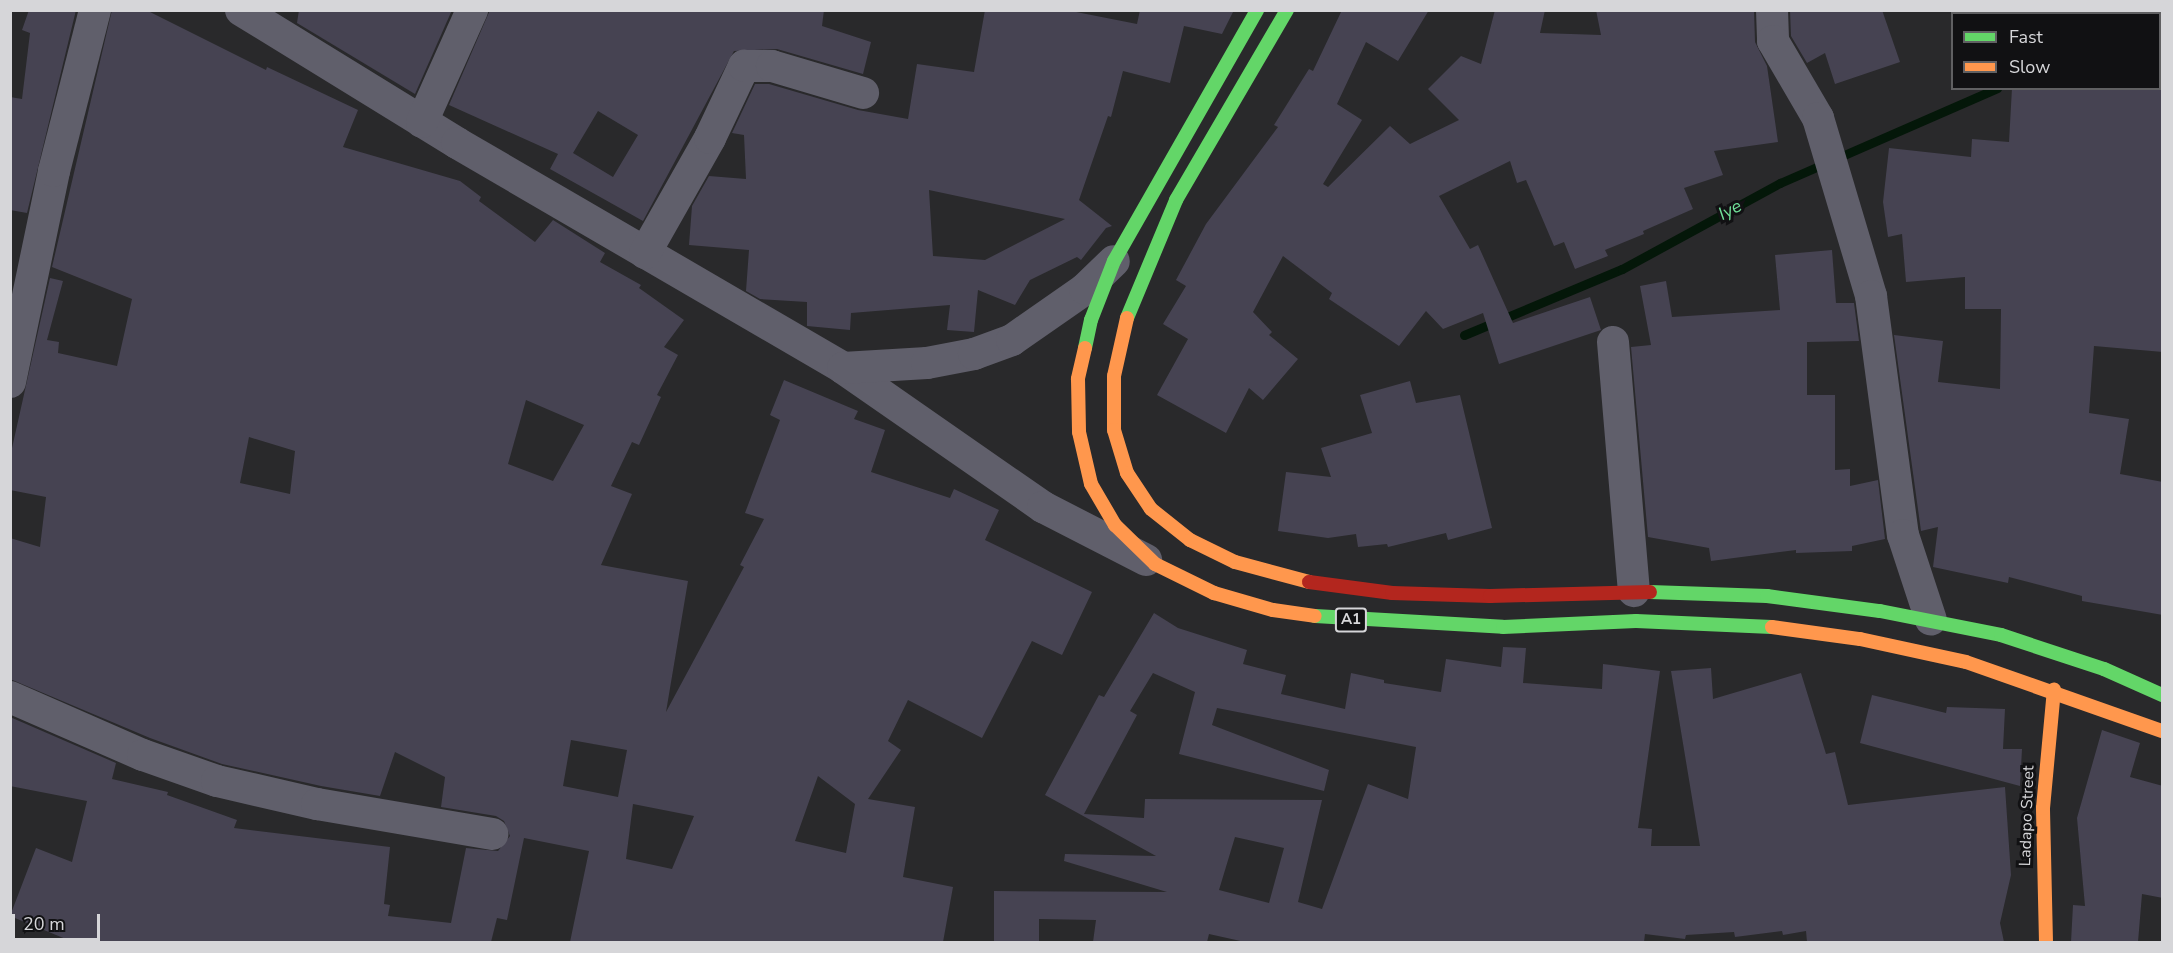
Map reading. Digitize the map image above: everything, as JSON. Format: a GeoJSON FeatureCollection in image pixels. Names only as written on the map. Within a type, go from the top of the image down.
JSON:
{"type":"FeatureCollection","features":[{"type":"Feature","properties":{"kind":"main road","name":"A1"},"geometry":{"type":"LineString","coordinates":[[1257,10],[1114,261],[1091,320],[1078,379],[1079,432],[1091,484],[1115,525],[1155,564],[1214,593],[1273,610],[1330,618],[1503,627],[1636,621],[1767,626],[1860,639],[1966,662],[2054,690],[2163,731]]}},
{"type":"Feature","properties":{"kind":"main road","name":"A1"},"geometry":{"type":"LineString","coordinates":[[1287,10],[1176,200],[1128,313],[1114,376],[1114,430],[1127,473],[1151,509],[1190,540],[1235,562],[1294,580],[1414,594],[1490,596],[1634,591],[1767,596],[1932,620],[2012,639],[2104,669],[2163,695]]}},
{"type":"Feature","properties":{"kind":"main road","name":"Ladapo Street"},"geometry":{"type":"LineString","coordinates":[[2046,942],[2042,896],[2043,808],[2054,690]]}},
{"type":"Feature","properties":{"kind":"street"},"geometry":{"type":"LineString","coordinates":[[10,382],[54,171],[95,10]]}},
{"type":"Feature","properties":{"kind":"street"},"geometry":{"type":"LineString","coordinates":[[241,10],[422,122],[843,368],[1043,507],[1155,564]]}},
{"type":"Feature","properties":{"kind":"street"},"geometry":{"type":"LineString","coordinates":[[422,122],[472,10]]}},
{"type":"Feature","properties":{"kind":"street"},"geometry":{"type":"LineString","coordinates":[[1772,10],[1773,41],[1818,118],[1871,296],[1903,535],[1932,620]]}},
{"type":"Feature","properties":{"kind":"street"},"geometry":{"type":"LineString","coordinates":[[645,253],[710,138],[744,66],[772,66],[863,93]]}},
{"type":"Feature","properties":{"kind":"street"},"geometry":{"type":"LineString","coordinates":[[843,368],[927,363],[975,354],[1012,340],[1085,289],[1114,261]]}},
{"type":"Feature","properties":{"kind":"street"},"geometry":{"type":"LineString","coordinates":[[1613,342],[1634,591]]}},
{"type":"Feature","properties":{"kind":"street"},"geometry":{"type":"LineString","coordinates":[[10,697],[143,755],[217,781],[317,804],[492,834]]}},
{"type":"Feature","properties":{"kind":"building"},"geometry":{"type":"Polygon","coordinates":[[[29,10],[76,10],[27,213],[10,210],[10,97],[22,99],[30,33],[22,30],[29,10]]]}},
{"type":"Feature","properties":{"kind":"building"},"geometry":{"type":"Polygon","coordinates":[[[112,10],[146,10],[266,70],[267,67],[358,110],[343,147],[460,181],[481,197],[479,201],[535,242],[553,220],[605,253],[600,262],[641,285],[639,288],[684,320],[664,347],[678,355],[657,395],[661,397],[639,445],[632,442],[611,486],[632,494],[601,565],[688,581],[666,712],[744,567],[740,565],[764,519],[745,513],[780,420],[770,415],[784,380],[858,411],[854,419],[885,430],[871,472],[950,498],[954,489],[999,510],[985,540],[1092,592],[1062,655],[1032,641],[982,738],[908,700],[888,741],[901,750],[868,799],[915,807],[903,877],[953,887],[943,942],[570,942],[589,851],[524,838],[507,920],[497,918],[491,942],[73,942],[10,916],[36,848],[72,862],[87,801],[10,786],[10,717],[116,763],[112,779],[168,792],[167,795],[237,820],[234,828],[390,847],[384,904],[390,905],[388,916],[451,923],[466,848],[498,851],[510,836],[504,821],[496,816],[441,807],[445,777],[395,752],[380,796],[321,786],[222,764],[150,738],[10,679],[10,538],[40,547],[46,497],[10,490],[10,457],[50,278],[63,281],[47,340],[59,342],[58,353],[117,366],[132,299],[52,267],[112,10]],[[526,400],[508,464],[553,481],[584,425],[526,400]],[[249,437],[240,483],[290,494],[295,451],[249,437]],[[571,740],[563,786],[618,797],[627,750],[571,740]],[[818,776],[795,841],[846,853],[855,804],[818,776]],[[633,804],[626,859],[672,869],[694,816],[633,804]]]}},
{"type":"Feature","properties":{"kind":"building"},"geometry":{"type":"Polygon","coordinates":[[[299,10],[452,10],[415,94],[297,23],[299,10]]]}},
{"type":"Feature","properties":{"kind":"building"},"geometry":{"type":"Polygon","coordinates":[[[490,10],[824,10],[822,26],[871,42],[863,74],[777,49],[734,51],[643,221],[550,169],[558,154],[449,105],[490,10]],[[598,111],[573,153],[613,177],[638,135],[598,111]]]}},
{"type":"Feature","properties":{"kind":"building"},"geometry":{"type":"Polygon","coordinates":[[[985,10],[1066,10],[1137,24],[1140,10],[1234,10],[1222,34],[1184,26],[1170,83],[1123,71],[1111,117],[1108,116],[1079,200],[1112,226],[1106,228],[1081,260],[1077,257],[1030,280],[1015,305],[978,290],[974,332],[947,330],[950,305],[851,313],[850,330],[807,326],[807,302],[760,299],[746,291],[749,250],[689,245],[692,206],[709,176],[746,179],[744,135],[732,133],[755,84],[769,84],[858,110],[908,119],[917,64],[974,72],[985,10]],[[929,190],[933,256],[985,260],[1065,219],[929,190]]]}},
{"type":"Feature","properties":{"kind":"building"},"geometry":{"type":"Polygon","coordinates":[[[1342,10],[1429,10],[1398,61],[1366,42],[1337,104],[1362,120],[1323,184],[1328,187],[1390,126],[1410,144],[1459,120],[1428,89],[1461,56],[1481,64],[1495,10],[1545,10],[1540,33],[1601,35],[1596,10],[1754,10],[1755,42],[1767,66],[1778,142],[1714,151],[1723,175],[1684,188],[1693,209],[1643,231],[1644,234],[1605,250],[1608,256],[1575,269],[1564,242],[1554,246],[1526,180],[1517,183],[1510,161],[1439,196],[1470,249],[1478,245],[1513,323],[1590,297],[1601,330],[1499,364],[1483,313],[1443,329],[1426,311],[1399,346],[1329,299],[1332,293],[1283,256],[1253,312],[1272,332],[1269,335],[1298,359],[1263,400],[1249,388],[1226,433],[1157,395],[1188,339],[1163,324],[1186,286],[1176,280],[1206,224],[1278,127],[1274,125],[1309,69],[1313,71],[1342,10]]]}},
{"type":"Feature","properties":{"kind":"building"},"geometry":{"type":"Polygon","coordinates":[[[1790,10],[1882,10],[1900,62],[1835,84],[1825,53],[1807,63],[1791,36],[1790,10]]]}},
{"type":"Feature","properties":{"kind":"building"},"geometry":{"type":"Polygon","coordinates":[[[2163,88],[2163,352],[2094,346],[2089,413],[2129,419],[2120,474],[2163,482],[2163,615],[2082,601],[2082,596],[2009,577],[2008,583],[1933,567],[1938,527],[1921,531],[1894,335],[1943,341],[1938,382],[2000,389],[2001,309],[1965,309],[1965,277],[1906,282],[1902,234],[1888,237],[1883,202],[1889,148],[1971,157],[1972,139],[2009,142],[2012,90],[2161,90],[2163,88]]]}},
{"type":"Feature","properties":{"kind":"building"},"geometry":{"type":"Polygon","coordinates":[[[1832,250],[1836,303],[1854,303],[1859,341],[1807,342],[1807,395],[1835,395],[1835,470],[1850,469],[1850,486],[1878,480],[1885,539],[1852,546],[1852,551],[1796,553],[1796,550],[1711,561],[1709,548],[1648,537],[1631,347],[1651,345],[1640,286],[1666,281],[1672,317],[1780,310],[1775,255],[1832,250]]]}},
{"type":"Feature","properties":{"kind":"building"},"geometry":{"type":"Polygon","coordinates":[[[1410,381],[1416,403],[1460,395],[1492,528],[1448,540],[1446,533],[1388,547],[1387,544],[1358,547],[1356,534],[1328,538],[1278,531],[1286,472],[1331,477],[1321,448],[1372,433],[1360,395],[1410,381]]]}},
{"type":"Feature","properties":{"kind":"building"},"geometry":{"type":"Polygon","coordinates":[[[1154,613],[1178,628],[1247,650],[1243,664],[1286,675],[1281,694],[1345,709],[1351,673],[1384,680],[1384,683],[1441,692],[1446,659],[1501,667],[1503,647],[1526,648],[1523,683],[1602,689],[1603,664],[1660,671],[1638,828],[1652,829],[1651,846],[1700,846],[1671,671],[1711,668],[1713,699],[1801,673],[1826,754],[1835,752],[1848,805],[2005,787],[2011,875],[2000,923],[2004,942],[1807,942],[1806,931],[1783,935],[1782,931],[1735,937],[1734,932],[1686,935],[1685,939],[1645,934],[1644,942],[1245,942],[1209,934],[1207,942],[1093,942],[1096,920],[1039,919],[1039,942],[994,942],[994,891],[1167,892],[1064,861],[1065,854],[1156,856],[1045,795],[1099,695],[1104,697],[1154,613]],[[1153,673],[1130,711],[1137,715],[1084,814],[1144,818],[1145,799],[1322,800],[1298,902],[1322,909],[1368,784],[1408,799],[1416,747],[1217,708],[1212,725],[1329,770],[1324,791],[1179,754],[1195,692],[1153,673]],[[1235,837],[1219,890],[1269,903],[1284,848],[1235,837]]]}},
{"type":"Feature","properties":{"kind":"building"},"geometry":{"type":"Polygon","coordinates":[[[1872,695],[1946,713],[1947,707],[2005,709],[2003,749],[2022,749],[2020,786],[1860,743],[1872,695]]]}},
{"type":"Feature","properties":{"kind":"building"},"geometry":{"type":"Polygon","coordinates":[[[2102,730],[2140,743],[2130,777],[2163,786],[2163,898],[2142,894],[2138,942],[2071,942],[2073,905],[2085,906],[2077,818],[2102,730]]]}},
{"type":"Feature","properties":{"kind":"waterway","name":"Iye"},"geometry":{"type":"LineString","coordinates":[[1464,335],[1622,269],[1780,183],[1992,90]]}},
{"type":"Feature","properties":{"kind":"traffic: fast"},"geometry":{"type":"LineString","coordinates":[[1085,348],[1091,320],[1114,261],[1257,10]]}},
{"type":"Feature","properties":{"kind":"traffic: fast"},"geometry":{"type":"LineString","coordinates":[[1127,318],[1176,200],[1287,10]]}},
{"type":"Feature","properties":{"kind":"traffic: fast"},"geometry":{"type":"LineString","coordinates":[[1650,592],[1767,596],[1880,611],[2001,635],[2104,669],[2162,695]]}},
{"type":"Feature","properties":{"kind":"traffic: fast"},"geometry":{"type":"LineString","coordinates":[[1315,616],[1503,627],[1636,621],[1772,627]]}},
{"type":"Feature","properties":{"kind":"traffic: slow"},"geometry":{"type":"LineString","coordinates":[[1127,318],[1114,376],[1114,430],[1127,473],[1151,509],[1190,540],[1235,562],[1309,582]]}},
{"type":"Feature","properties":{"kind":"traffic: slow"},"geometry":{"type":"LineString","coordinates":[[1085,348],[1078,379],[1079,432],[1091,484],[1115,525],[1155,564],[1214,593],[1273,610],[1315,616]]}},
{"type":"Feature","properties":{"kind":"traffic: slow"},"geometry":{"type":"LineString","coordinates":[[1772,627],[1860,639],[1966,662],[2162,731]]}},
{"type":"Feature","properties":{"kind":"traffic: slow"},"geometry":{"type":"LineString","coordinates":[[2046,942],[2043,808],[2054,690]]}},
{"type":"Feature","properties":{"kind":"traffic: jam"},"geometry":{"type":"LineString","coordinates":[[1309,582],[1392,593],[1490,596],[1650,592]]}}]}
